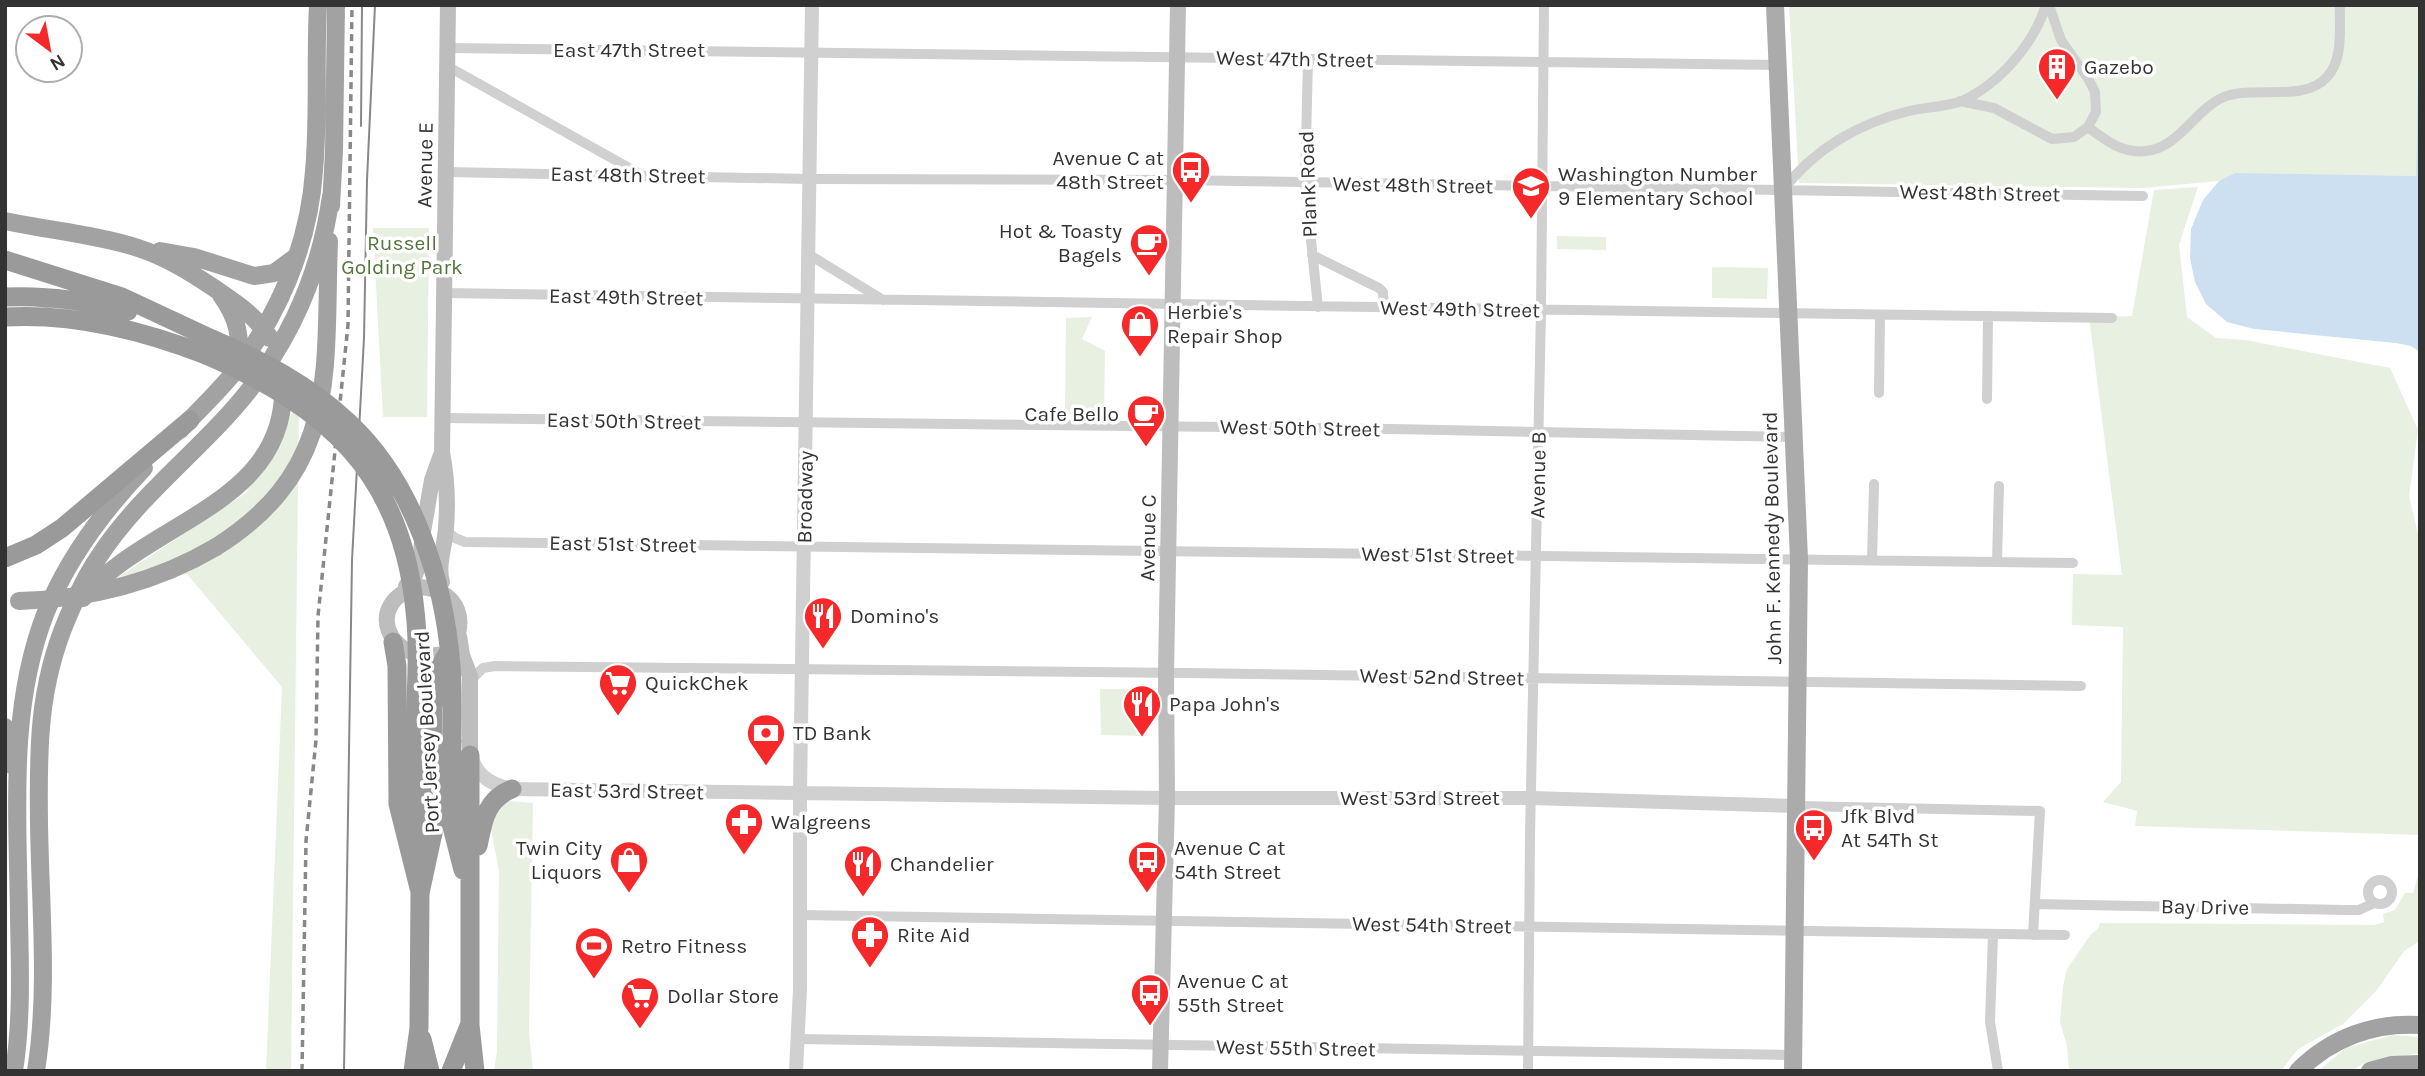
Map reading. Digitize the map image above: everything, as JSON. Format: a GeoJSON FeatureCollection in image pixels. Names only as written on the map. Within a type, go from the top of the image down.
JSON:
{"type":"FeatureCollection","features":[{"type":"Feature","properties":{"kind":"highway"},"geometry":{"type":"LineString","coordinates":[[14,1071],[21,989],[17,804],[20,735],[29,673],[39,633],[55,591],[81,545],[128,485],[230,376],[264,329],[287,282],[308,214],[314,172],[318,5]]}},
{"type":"Feature","properties":{"kind":"highway"},"geometry":{"type":"LineString","coordinates":[[10,601],[60,600],[121,588],[160,575],[216,547],[250,524],[279,495],[300,464],[315,428],[324,373],[334,151],[336,5]]}},
{"type":"Feature","properties":{"kind":"highway"},"geometry":{"type":"LineString","coordinates":[[36,1071],[42,989],[39,736],[46,687],[66,622],[87,577],[111,539],[257,380],[276,351],[309,286],[323,240],[331,196]]}},
{"type":"Feature","properties":{"kind":"highway"},"geometry":{"type":"LineString","coordinates":[[5,221],[182,254],[254,276],[274,273],[297,255]]}},
{"type":"Feature","properties":{"kind":"highway"},"geometry":{"type":"LineString","coordinates":[[66,622],[91,589],[112,569],[215,504],[252,474],[270,447],[280,420],[283,376],[276,351],[264,329],[242,306],[179,265],[135,247]]}},
{"type":"Feature","properties":{"kind":"highway"},"geometry":{"type":"LineString","coordinates":[[5,260],[122,297],[209,347]]}},
{"type":"Feature","properties":{"kind":"highway"},"geometry":{"type":"LineString","coordinates":[[5,269],[56,276]]}},
{"type":"Feature","properties":{"kind":"highway"},"geometry":{"type":"LineString","coordinates":[[217,290],[233,314],[239,335],[239,350],[230,376]]}},
{"type":"Feature","properties":{"kind":"highway","name":"Port Jersey Boulevard"},"geometry":{"type":"LineString","coordinates":[[5,297],[49,297],[107,306],[160,321],[209,347],[280,391],[325,423],[350,447],[380,489],[401,539],[414,595],[414,829],[420,892]]}},
{"type":"Feature","properties":{"kind":"highway","name":"Port Jersey Boulevard"},"geometry":{"type":"LineString","coordinates":[[5,317],[47,317],[102,324],[209,347],[289,377],[335,410],[362,436],[395,482],[422,538],[442,602],[451,666],[452,823],[469,892]]}},
{"type":"Feature","properties":{"kind":"highway"},"geometry":{"type":"LineString","coordinates":[[230,376],[257,380],[272,390],[282,405]]}},
{"type":"Feature","properties":{"kind":"highway"},"geometry":{"type":"LineString","coordinates":[[5,558],[36,545],[62,528],[190,420]]}},
{"type":"Feature","properties":{"kind":"highway"},"geometry":{"type":"LineString","coordinates":[[420,892],[398,804],[397,666],[402,647],[419,660],[425,670],[433,708]]}},
{"type":"Feature","properties":{"kind":"highway"},"geometry":{"type":"LineString","coordinates":[[413,1071],[419,1028],[420,892],[433,833],[433,708],[439,668],[448,653]]}},
{"type":"Feature","properties":{"kind":"highway"},"geometry":{"type":"LineString","coordinates":[[5,727],[17,804]]}},
{"type":"Feature","properties":{"kind":"highway"},"geometry":{"type":"LineString","coordinates":[[470,755],[470,1025],[475,1071]]}},
{"type":"Feature","properties":{"kind":"highway"},"geometry":{"type":"LineString","coordinates":[[469,892],[486,812],[494,800],[512,789]]}},
{"type":"Feature","properties":{"kind":"highway"},"geometry":{"type":"LineString","coordinates":[[433,833],[469,892]]}},
{"type":"Feature","properties":{"kind":"highway"},"geometry":{"type":"LineString","coordinates":[[451,1071],[470,1025]]}},
{"type":"Feature","properties":{"kind":"highway"},"geometry":{"type":"LineString","coordinates":[[2298,1071],[2321,1051],[2355,1034],[2391,1025],[2420,1025]]}},
{"type":"Feature","properties":{"kind":"highway"},"geometry":{"type":"LineString","coordinates":[[419,1028],[429,1071]]}},
{"type":"Feature","properties":{"kind":"highway"},"geometry":{"type":"LineString","coordinates":[[5,1064],[18,1045]]}},
{"type":"Feature","properties":{"kind":"highway"},"geometry":{"type":"LineString","coordinates":[[2370,1071],[2392,1065],[2420,1064]]}},
{"type":"Feature","properties":{"kind":"main road","name":"Avenue E"},"geometry":{"type":"LineString","coordinates":[[448,5],[442,418],[442,452],[447,480],[446,530],[440,571],[450,600]]}},
{"type":"Feature","properties":{"kind":"main road","name":"Avenue C"},"geometry":{"type":"LineString","coordinates":[[1160,1071],[1167,798],[1166,673],[1178,5]]}},
{"type":"Feature","properties":{"kind":"main road","name":"John F. Kennedy Boulevard"},"geometry":{"type":"LineString","coordinates":[[1775,5],[1799,559],[1793,1063]]}},
{"type":"Feature","properties":{"kind":"main road","name":"Avenue E"},"geometry":{"type":"LineString","coordinates":[[397,597],[418,569],[432,480],[442,452]]}},
{"type":"Feature","properties":{"kind":"main road"},"geometry":{"type":"LineString","coordinates":[[459,636],[448,653],[432,655],[402,647],[388,629],[387,621],[392,604],[397,597],[420,587],[437,590],[450,600],[459,614],[459,636],[470,681],[470,755]]}},
{"type":"Feature","properties":{"kind":"street","name":"Broadway"},"geometry":{"type":"LineString","coordinates":[[796,1071],[800,989],[800,793],[812,5]]}},
{"type":"Feature","properties":{"kind":"street","name":"Avenue B"},"geometry":{"type":"LineString","coordinates":[[1528,1071],[1545,5]]}},
{"type":"Feature","properties":{"kind":"street"},"geometry":{"type":"LineString","coordinates":[[1783,190],[1794,176],[1826,148],[1868,124],[1888,116],[1960,101],[1987,84],[2012,61],[2033,33],[2048,5]]}},
{"type":"Feature","properties":{"kind":"street"},"geometry":{"type":"LineString","coordinates":[[1960,101],[1994,108],[2052,139],[2074,137],[2088,127],[2096,112],[2095,92],[2061,40],[2048,5]]}},
{"type":"Feature","properties":{"kind":"street"},"geometry":{"type":"LineString","coordinates":[[2088,127],[2122,149],[2149,151],[2173,139],[2211,104],[2224,97],[2238,93],[2299,90],[2320,84],[2334,68],[2337,59],[2340,5]]}},
{"type":"Feature","properties":{"kind":"street","name":"East 47th Street"},"geometry":{"type":"LineString","coordinates":[[447,48],[811,52]]}},
{"type":"Feature","properties":{"kind":"street","name":"West 47th Street"},"geometry":{"type":"LineString","coordinates":[[811,52],[1778,65]]}},
{"type":"Feature","properties":{"kind":"street","name":"Plank Road"},"geometry":{"type":"LineString","coordinates":[[1308,60],[1304,183],[1318,307]]}},
{"type":"Feature","properties":{"kind":"street"},"geometry":{"type":"LineString","coordinates":[[447,66],[643,175]]}},
{"type":"Feature","properties":{"kind":"street","name":"East 48th Street"},"geometry":{"type":"LineString","coordinates":[[446,172],[809,179]]}},
{"type":"Feature","properties":{"kind":"street","name":"West 48th Street"},"geometry":{"type":"LineString","coordinates":[[809,179],[1175,180],[2143,196]]}},
{"type":"Feature","properties":{"kind":"street"},"geometry":{"type":"LineString","coordinates":[[808,254],[886,301]]}},
{"type":"Feature","properties":{"kind":"street"},"geometry":{"type":"LineString","coordinates":[[1312,255],[1379,288],[1383,292],[1384,308]]}},
{"type":"Feature","properties":{"kind":"street","name":"East 49th Street"},"geometry":{"type":"LineString","coordinates":[[444,293],[807,300]]}},
{"type":"Feature","properties":{"kind":"street","name":"West 49th Street"},"geometry":{"type":"LineString","coordinates":[[807,300],[2112,318]]}},
{"type":"Feature","properties":{"kind":"street"},"geometry":{"type":"LineString","coordinates":[[1879,393],[1880,315]]}},
{"type":"Feature","properties":{"kind":"street"},"geometry":{"type":"LineString","coordinates":[[1987,399],[1988,316]]}},
{"type":"Feature","properties":{"kind":"street","name":"East 50th Street"},"geometry":{"type":"LineString","coordinates":[[442,418],[806,423]]}},
{"type":"Feature","properties":{"kind":"street","name":"West 50th Street"},"geometry":{"type":"LineString","coordinates":[[806,423],[1172,426],[1794,437]]}},
{"type":"Feature","properties":{"kind":"street"},"geometry":{"type":"LineString","coordinates":[[1872,560],[1874,484]]}},
{"type":"Feature","properties":{"kind":"street"},"geometry":{"type":"LineString","coordinates":[[1997,562],[1999,486]]}},
{"type":"Feature","properties":{"kind":"street","name":"East 51st Street"},"geometry":{"type":"LineString","coordinates":[[446,530],[465,542],[804,547]]}},
{"type":"Feature","properties":{"kind":"street","name":"West 51st Street"},"geometry":{"type":"LineString","coordinates":[[804,547],[2073,563]]}},
{"type":"Feature","properties":{"kind":"street","name":"West 52nd Street"},"geometry":{"type":"LineString","coordinates":[[470,681],[483,668],[495,666],[2081,687]]}},
{"type":"Feature","properties":{"kind":"street","name":"East 53rd Street"},"geometry":{"type":"LineString","coordinates":[[470,755],[476,769],[485,779],[512,789],[800,793]]}},
{"type":"Feature","properties":{"kind":"street","name":"West 53rd Street"},"geometry":{"type":"LineString","coordinates":[[800,793],[1167,798],[1531,798],[2040,811],[2035,904]]}},
{"type":"Feature","properties":{"kind":"street","name":"Bay Drive"},"geometry":{"type":"LineString","coordinates":[[2035,904],[2359,910],[2374,903]]}},
{"type":"Feature","properties":{"kind":"street"},"geometry":{"type":"LineString","coordinates":[[2034,935],[2035,904]]}},
{"type":"Feature","properties":{"kind":"street","name":"West 54th Street"},"geometry":{"type":"LineString","coordinates":[[800,915],[2065,935]]}},
{"type":"Feature","properties":{"kind":"street"},"geometry":{"type":"LineString","coordinates":[[1993,935],[1990,1022],[1998,1071]]}},
{"type":"Feature","properties":{"kind":"street","name":"West 55th Street"},"geometry":{"type":"LineString","coordinates":[[799,1039],[1529,1051],[1793,1063]]}},
{"type":"Feature","properties":{"kind":"green space"},"geometry":{"type":"Polygon","coordinates":[[[1789,5],[2419,5],[2416,176],[2235,174],[2219,181],[2143,188],[1799,183],[1789,5]]]}},
{"type":"Feature","properties":{"kind":"green space"},"geometry":{"type":"Polygon","coordinates":[[[2198,187],[2179,245],[2187,317],[2216,338],[2246,340],[2390,368],[2418,430],[2409,496],[2420,542],[2420,835],[2135,826],[2137,811],[2103,802],[2121,782],[2123,627],[2072,625],[2073,574],[2122,575],[2089,317],[2132,316],[2154,190],[2198,187]]]}},
{"type":"Feature","properties":{"kind":"green space","name":"Russell Golding Park"},"geometry":{"type":"Polygon","coordinates":[[[373,228],[429,228],[427,417],[383,417],[373,228]]]}},
{"type":"Feature","properties":{"kind":"green space"},"geometry":{"type":"Polygon","coordinates":[[[1557,236],[1606,237],[1606,250],[1557,249],[1557,236]]]}},
{"type":"Feature","properties":{"kind":"green space"},"geometry":{"type":"Polygon","coordinates":[[[1712,267],[1768,268],[1767,299],[1712,298],[1712,267]]]}},
{"type":"Feature","properties":{"kind":"green space"},"geometry":{"type":"Polygon","coordinates":[[[1092,317],[1082,339],[1105,351],[1104,414],[1065,414],[1066,318],[1092,317]]]}},
{"type":"Feature","properties":{"kind":"green space"},"geometry":{"type":"Polygon","coordinates":[[[299,401],[291,1071],[266,1071],[282,687],[187,574],[107,589],[111,582],[246,493],[299,401]]]}},
{"type":"Feature","properties":{"kind":"green space"},"geometry":{"type":"Polygon","coordinates":[[[1100,689],[1142,689],[1148,697],[1147,736],[1101,735],[1100,689]]]}},
{"type":"Feature","properties":{"kind":"green space"},"geometry":{"type":"Polygon","coordinates":[[[510,801],[533,803],[529,1033],[533,1071],[494,1071],[497,1052],[499,871],[491,829],[499,807],[510,801]]]}},
{"type":"Feature","properties":{"kind":"green space"},"geometry":{"type":"Polygon","coordinates":[[[2420,869],[2420,941],[2404,951],[2377,990],[2343,1024],[2298,1049],[2281,1071],[2069,1071],[2067,1046],[2060,1022],[2063,986],[2067,969],[2100,923],[2375,925],[2384,922],[2383,914],[2395,910],[2405,893],[2413,893],[2420,869]]]}},
{"type":"Feature","properties":{"kind":"green space"},"geometry":{"type":"Polygon","coordinates":[[[2392,1035],[2420,1037],[2420,1053],[2364,1063],[2352,1071],[2318,1071],[2346,1048],[2392,1035]]]}},
{"type":"Feature","properties":{"kind":"water"},"geometry":{"type":"Polygon","coordinates":[[[2419,5],[2420,352],[2411,346],[2396,343],[2254,329],[2227,322],[2206,304],[2195,282],[2190,258],[2191,229],[2203,200],[2219,181],[2235,173],[2416,176],[2419,5]]]}},
{"type":"Feature","properties":{"kind":"tram line"},"geometry":{"type":"LineString","coordinates":[[361,126],[362,5]]}},
{"type":"Feature","properties":{"kind":"tram line"},"geometry":{"type":"LineString","coordinates":[[344,1071],[352,560],[364,338],[367,180],[375,5]]}},
{"type":"Feature","properties":{"kind":"railway"},"geometry":{"type":"LineString","coordinates":[[302,1071],[306,841],[316,740],[318,616],[348,325],[352,5]]}},
{"type":"Feature","properties":{"kind":"place","name":"Gazebo"},"geometry":{"type":"Point","coordinates":[2057,101]}},
{"type":"Feature","properties":{"kind":"place","name":"Avenue C at 48th Street"},"geometry":{"type":"Point","coordinates":[1191,204]}},
{"type":"Feature","properties":{"kind":"place","name":"Washington Number 9 Elementary School"},"geometry":{"type":"Point","coordinates":[1531,220]}},
{"type":"Feature","properties":{"kind":"place","name":"Hot & Toasty Bagels"},"geometry":{"type":"Point","coordinates":[1149,277]}},
{"type":"Feature","properties":{"kind":"place","name":"Herbie's Repair Shop"},"geometry":{"type":"Point","coordinates":[1140,358]}},
{"type":"Feature","properties":{"kind":"place","name":"Cafe Bello"},"geometry":{"type":"Point","coordinates":[1146,448]}},
{"type":"Feature","properties":{"kind":"place","name":"Domino's"},"geometry":{"type":"Point","coordinates":[823,650]}},
{"type":"Feature","properties":{"kind":"place","name":"QuickChek"},"geometry":{"type":"Point","coordinates":[618,717]}},
{"type":"Feature","properties":{"kind":"place","name":"Papa John's"},"geometry":{"type":"Point","coordinates":[1142,738]}},
{"type":"Feature","properties":{"kind":"place","name":"TD Bank"},"geometry":{"type":"Point","coordinates":[766,767]}},
{"type":"Feature","properties":{"kind":"place","name":"Walgreens"},"geometry":{"type":"Point","coordinates":[744,856]}},
{"type":"Feature","properties":{"kind":"place","name":"Jfk Blvd At 54Th St"},"geometry":{"type":"Point","coordinates":[1814,862]}},
{"type":"Feature","properties":{"kind":"place","name":"Twin City Liquors"},"geometry":{"type":"Point","coordinates":[629,894]}},
{"type":"Feature","properties":{"kind":"place","name":"Avenue C at 54th Street"},"geometry":{"type":"Point","coordinates":[1147,894]}},
{"type":"Feature","properties":{"kind":"place","name":"Chandelier"},"geometry":{"type":"Point","coordinates":[863,898]}},
{"type":"Feature","properties":{"kind":"place","name":"Rite Aid"},"geometry":{"type":"Point","coordinates":[870,969]}},
{"type":"Feature","properties":{"kind":"place","name":"Retro Fitness"},"geometry":{"type":"Point","coordinates":[594,980]}},
{"type":"Feature","properties":{"kind":"place","name":"Avenue C at 55th Street"},"geometry":{"type":"Point","coordinates":[1150,1027]}},
{"type":"Feature","properties":{"kind":"place","name":"Dollar Store"},"geometry":{"type":"Point","coordinates":[640,1030]}}]}
